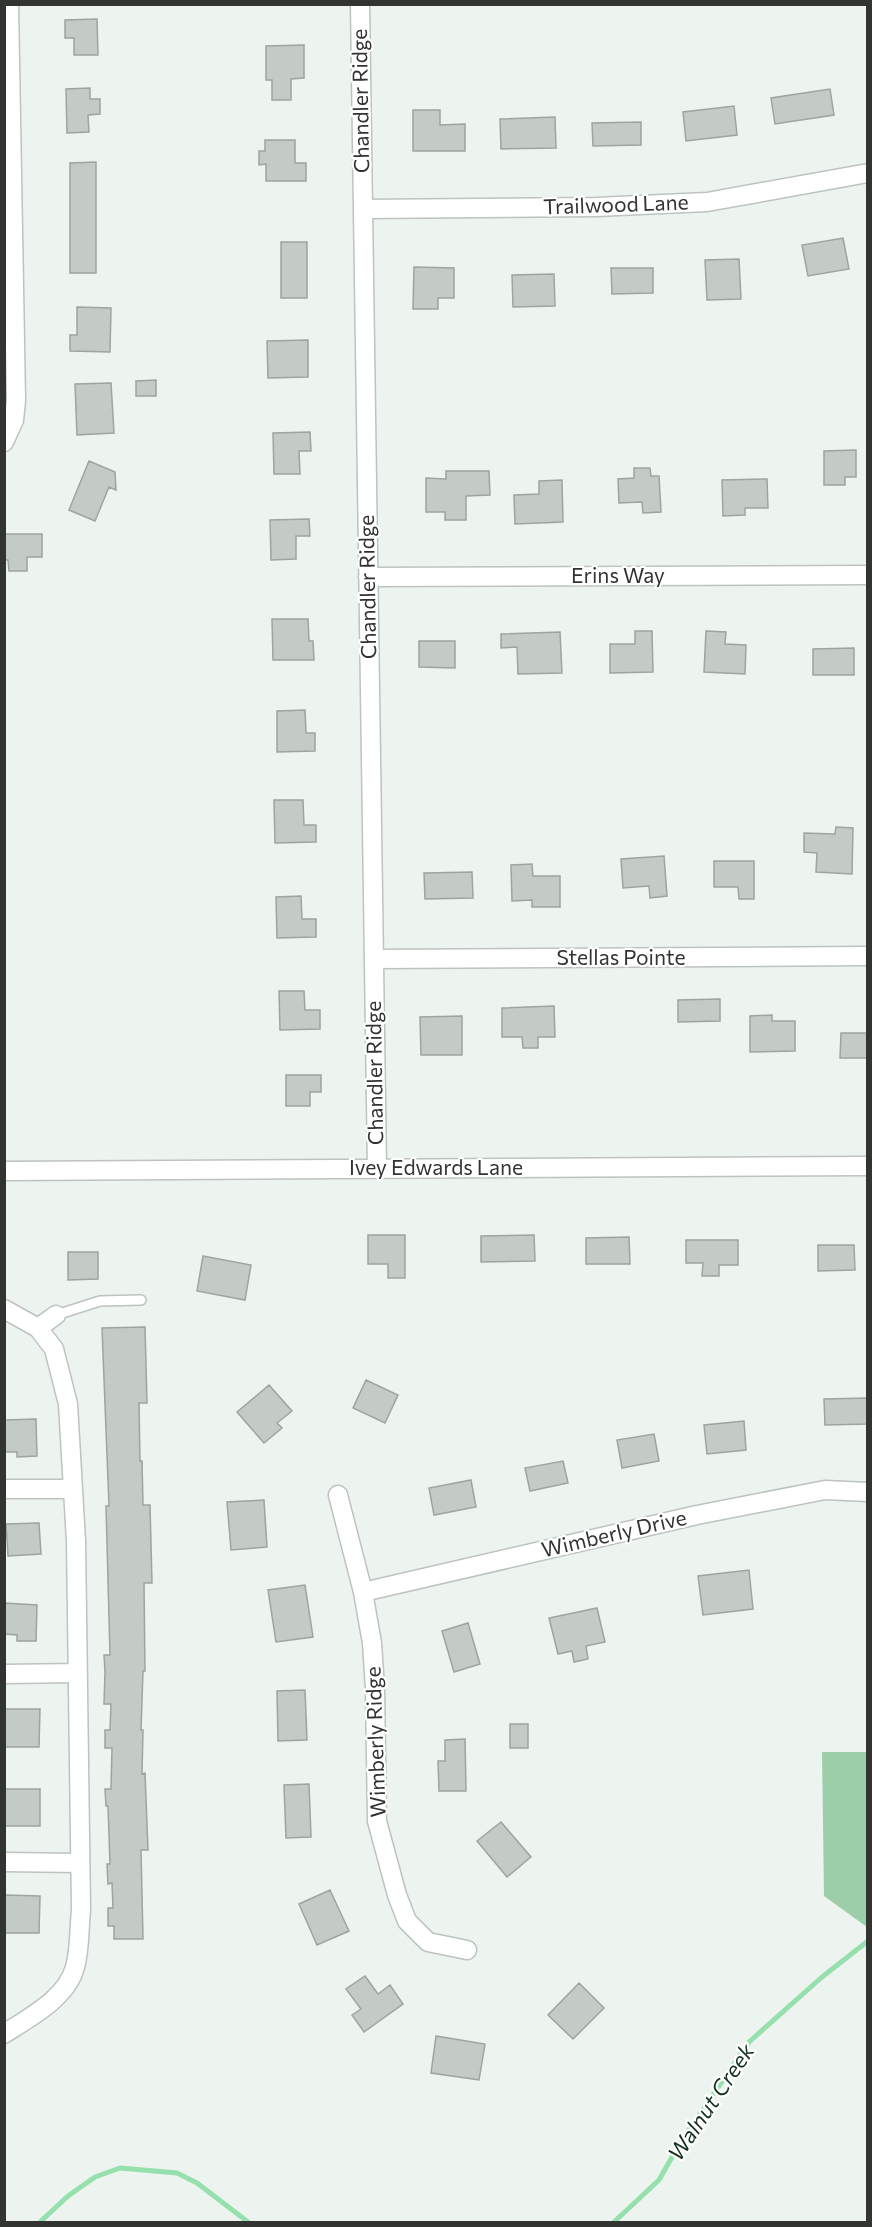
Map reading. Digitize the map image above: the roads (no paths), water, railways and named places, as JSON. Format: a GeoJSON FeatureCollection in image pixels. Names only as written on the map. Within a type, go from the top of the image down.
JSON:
{"type":"FeatureCollection","features":[{"type":"Feature","properties":{"kind":"street"},"geometry":{"type":"LineString","coordinates":[[4,442],[14,420],[16,400],[9,4]]}},
{"type":"Feature","properties":{"kind":"street","name":"Chandler Ridge"},"geometry":{"type":"LineString","coordinates":[[360,4],[377,1169]]}},
{"type":"Feature","properties":{"kind":"street","name":"Trailwood Lane"},"geometry":{"type":"LineString","coordinates":[[363,209],[584,207],[707,202],[867,172]]}},
{"type":"Feature","properties":{"kind":"street","name":"Erins Way"},"geometry":{"type":"LineString","coordinates":[[368,577],[867,574]]}},
{"type":"Feature","properties":{"kind":"street","name":"Stellas Pointe"},"geometry":{"type":"LineString","coordinates":[[374,959],[867,956]]}},
{"type":"Feature","properties":{"kind":"street","name":"Ivey Edwards Lane"},"geometry":{"type":"LineString","coordinates":[[4,1171],[867,1166]]}},
{"type":"Feature","properties":{"kind":"street"},"geometry":{"type":"LineString","coordinates":[[4,1309],[38,1328],[54,1349],[68,1404],[76,1540],[81,1910],[75,1967],[66,1989],[30,2018],[4,2034]]}},
{"type":"Feature","properties":{"kind":"street"},"geometry":{"type":"LineString","coordinates":[[38,1328],[56,1315]]}},
{"type":"Feature","properties":{"kind":"street"},"geometry":{"type":"LineString","coordinates":[[4,1489],[73,1489]]}},
{"type":"Feature","properties":{"kind":"street","name":"Wimberly Drive"},"geometry":{"type":"LineString","coordinates":[[363,1592],[697,1515],[825,1490],[867,1492]]}},
{"type":"Feature","properties":{"kind":"street","name":"Wimberly Ridge"},"geometry":{"type":"LineString","coordinates":[[338,1495],[363,1592],[372,1643],[377,1821],[397,1895],[407,1921],[428,1942],[467,1950]]}},
{"type":"Feature","properties":{"kind":"street"},"geometry":{"type":"LineString","coordinates":[[4,1674],[78,1673]]}},
{"type":"Feature","properties":{"kind":"street"},"geometry":{"type":"LineString","coordinates":[[4,1862],[80,1863]]}},
{"type":"Feature","properties":{"kind":"lane"},"geometry":{"type":"LineString","coordinates":[[56,1315],[100,1301],[141,1300]]}},
{"type":"Feature","properties":{"kind":"waterway","name":"Walnut Creek"},"geometry":{"type":"LineString","coordinates":[[614,2222],[659,2180],[680,2143],[749,2042],[822,1977],[868,1941]]}},
{"type":"Feature","properties":{"kind":"waterway","name":"Walnut Creek"},"geometry":{"type":"LineString","coordinates":[[40,2222],[68,2196],[95,2177],[120,2168],[177,2173],[197,2183],[248,2222]]}}]}
